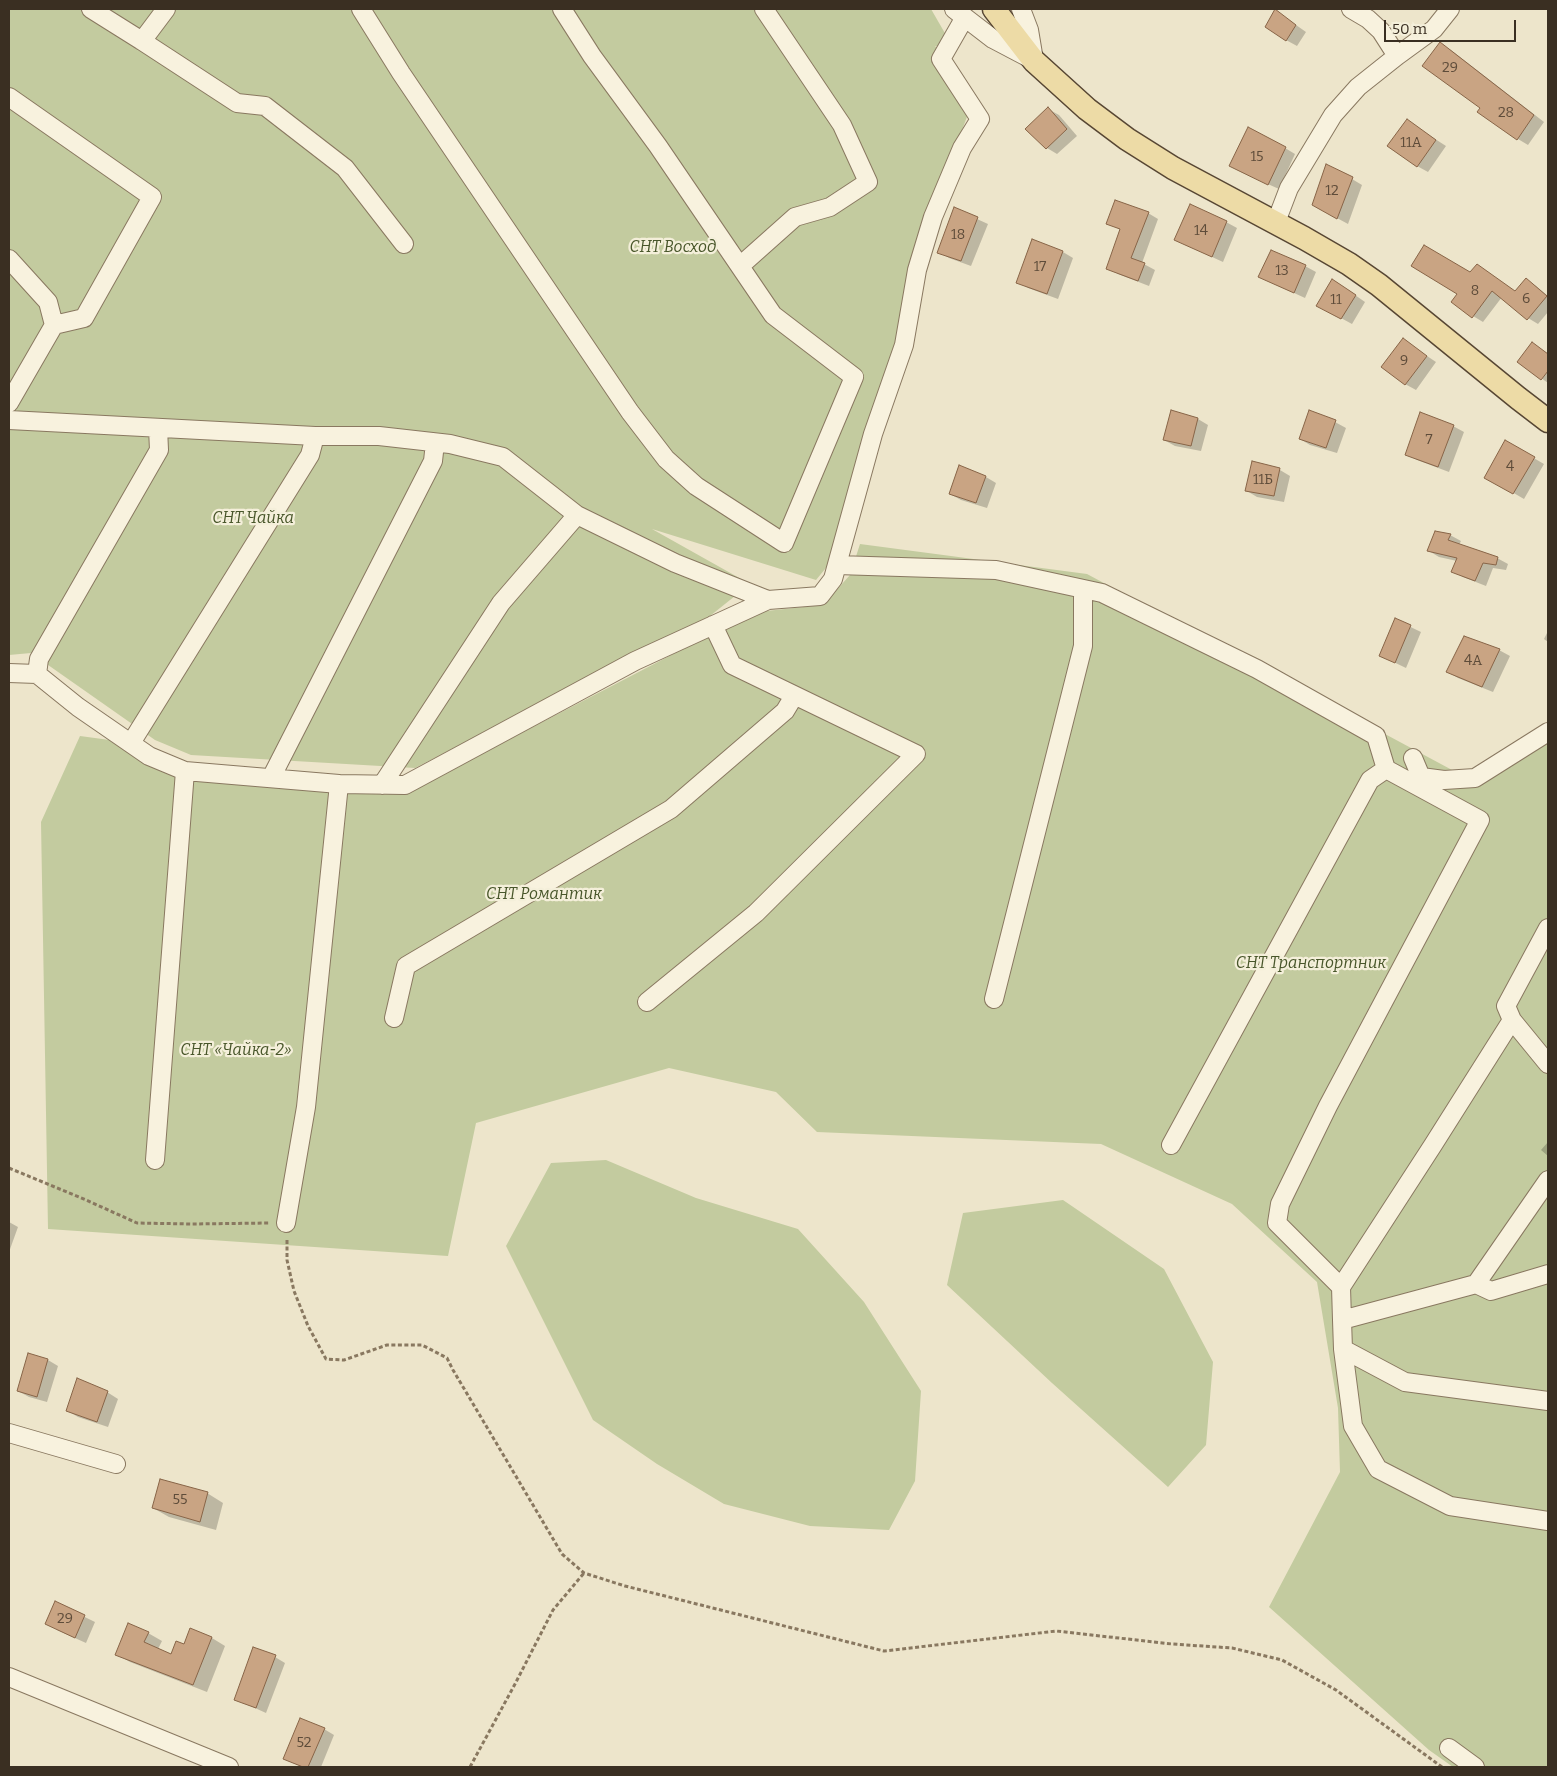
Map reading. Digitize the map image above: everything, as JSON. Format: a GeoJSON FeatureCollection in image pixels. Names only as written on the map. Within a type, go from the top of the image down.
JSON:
{"type":"FeatureCollection","features":[{"type":"Feature","properties":{"kind":"main road"},"geometry":{"type":"LineString","coordinates":[[994,9],[1034,61],[1087,109],[1127,139],[1174,168],[1350,264],[1379,285],[1548,421]]}},
{"type":"Feature","properties":{"kind":"street"},"geometry":{"type":"LineString","coordinates":[[91,9],[237,103],[265,106],[344,168],[404,244]]}},
{"type":"Feature","properties":{"kind":"street"},"geometry":{"type":"LineString","coordinates":[[142,41],[166,9]]}},
{"type":"Feature","properties":{"kind":"street"},"geometry":{"type":"LineString","coordinates":[[361,9],[401,73],[609,380],[666,459],[696,486],[784,543],[854,377],[773,315],[658,146],[592,56],[562,9]]}},
{"type":"Feature","properties":{"kind":"street"},"geometry":{"type":"LineString","coordinates":[[740,266],[795,217],[830,207],[868,182],[842,125],[764,9]]}},
{"type":"Feature","properties":{"kind":"street"},"geometry":{"type":"LineString","coordinates":[[1021,9],[1028,30],[1034,61]]}},
{"type":"Feature","properties":{"kind":"street"},"geometry":{"type":"LineString","coordinates":[[1351,9],[1381,31],[1396,56]]}},
{"type":"Feature","properties":{"kind":"street"},"geometry":{"type":"LineString","coordinates":[[1276,222],[1289,188],[1333,115],[1358,87],[1396,56],[1434,29],[1450,9]]}},
{"type":"Feature","properties":{"kind":"street"},"geometry":{"type":"LineString","coordinates":[[9,673],[37,674],[78,707],[149,756],[185,771],[339,784],[405,785],[635,661],[713,625],[768,600],[820,596],[833,579],[873,434],[904,345],[917,270],[933,217],[962,148],[980,119],[941,59],[959,13],[993,39],[1034,61]]}},
{"type":"Feature","properties":{"kind":"street"},"geometry":{"type":"LineString","coordinates":[[9,97],[152,197],[84,318],[54,325]]}},
{"type":"Feature","properties":{"kind":"street"},"geometry":{"type":"LineString","coordinates":[[9,259],[48,302],[54,325],[9,403]]}},
{"type":"Feature","properties":{"kind":"street"},"geometry":{"type":"LineString","coordinates":[[9,420],[315,436],[379,436],[450,444],[503,457],[577,515],[675,562],[768,600]]}},
{"type":"Feature","properties":{"kind":"street"},"geometry":{"type":"LineString","coordinates":[[37,674],[39,658],[159,450],[158,428]]}},
{"type":"Feature","properties":{"kind":"street"},"geometry":{"type":"LineString","coordinates":[[131,743],[310,455],[315,436]]}},
{"type":"Feature","properties":{"kind":"street"},"geometry":{"type":"LineString","coordinates":[[271,778],[433,462],[435,443]]}},
{"type":"Feature","properties":{"kind":"street"},"geometry":{"type":"LineString","coordinates":[[382,785],[502,603],[577,515]]}},
{"type":"Feature","properties":{"kind":"street"},"geometry":{"type":"LineString","coordinates":[[836,565],[996,570],[1102,592],[1256,669],[1376,736],[1386,769],[1480,820],[1328,1106],[1280,1204],[1277,1223],[1341,1286]]}},
{"type":"Feature","properties":{"kind":"street"},"geometry":{"type":"LineString","coordinates":[[994,1000],[1083,646],[1083,589]]}},
{"type":"Feature","properties":{"kind":"street"},"geometry":{"type":"LineString","coordinates":[[647,1002],[756,913],[916,754],[732,666],[713,625]]}},
{"type":"Feature","properties":{"kind":"street"},"geometry":{"type":"LineString","coordinates":[[394,1018],[406,966],[671,809],[785,711],[794,696]]}},
{"type":"Feature","properties":{"kind":"street"},"geometry":{"type":"LineString","coordinates":[[1413,758],[1421,777],[1444,780],[1475,778],[1548,732]]}},
{"type":"Feature","properties":{"kind":"street"},"geometry":{"type":"LineString","coordinates":[[1171,1146],[1370,780],[1386,769]]}},
{"type":"Feature","properties":{"kind":"street"},"geometry":{"type":"LineString","coordinates":[[155,1160],[185,771]]}},
{"type":"Feature","properties":{"kind":"street"},"geometry":{"type":"LineString","coordinates":[[286,1223],[306,1106],[339,784]]}},
{"type":"Feature","properties":{"kind":"street"},"geometry":{"type":"LineString","coordinates":[[1548,928],[1506,1006],[1512,1020],[1548,1064]]}},
{"type":"Feature","properties":{"kind":"street"},"geometry":{"type":"LineString","coordinates":[[1512,1020],[1341,1286],[1343,1349],[1354,1426],[1378,1469],[1450,1506],[1548,1522]]}},
{"type":"Feature","properties":{"kind":"street"},"geometry":{"type":"LineString","coordinates":[[1476,1284],[1548,1180]]}},
{"type":"Feature","properties":{"kind":"street"},"geometry":{"type":"LineString","coordinates":[[1342,1320],[1476,1284],[1491,1291],[1548,1274]]}},
{"type":"Feature","properties":{"kind":"street"},"geometry":{"type":"LineString","coordinates":[[1343,1349],[1405,1382],[1548,1401]]}},
{"type":"Feature","properties":{"kind":"street"},"geometry":{"type":"LineString","coordinates":[[9,1433],[116,1464]]}},
{"type":"Feature","properties":{"kind":"street"},"geometry":{"type":"LineString","coordinates":[[9,1677],[230,1767]]}},
{"type":"Feature","properties":{"kind":"street"},"geometry":{"type":"LineString","coordinates":[[1449,1748],[1475,1767]]}},
{"type":"Feature","properties":{"kind":"path"},"geometry":{"type":"LineString","coordinates":[[9,1168],[137,1223],[286,1223],[287,1260],[294,1291],[308,1326],[326,1359],[344,1360],[387,1345],[422,1345],[447,1358],[562,1554],[584,1573],[625,1586],[884,1651],[1056,1631],[1172,1644],[1232,1648],[1282,1660],[1336,1690],[1442,1767]]}},
{"type":"Feature","properties":{"kind":"path"},"geometry":{"type":"LineString","coordinates":[[470,1767],[516,1684],[553,1610],[584,1573]]}},
{"type":"Feature","properties":{"kind":"green space"},"geometry":{"type":"Polygon","coordinates":[[[9,9],[931,9],[946,35],[941,47],[935,46],[947,59],[973,101],[920,241],[895,357],[830,563],[816,580],[652,529],[750,584],[710,616],[415,768],[191,755],[155,740],[31,653],[9,655],[9,9]]]}},
{"type":"Feature","properties":{"kind":"green space"},"geometry":{"type":"Polygon","coordinates":[[[860,544],[1087,574],[1480,785],[1548,739],[1548,1767],[1453,1767],[1429,1750],[1269,1607],[1340,1472],[1338,1408],[1317,1282],[1232,1204],[1101,1144],[817,1132],[776,1092],[669,1068],[476,1123],[448,1256],[48,1229],[41,822],[80,736],[117,741],[167,774],[217,783],[404,794],[729,625],[766,611],[823,605],[850,575],[860,544]]]}},
{"type":"Feature","properties":{"kind":"green space"},"geometry":{"type":"Polygon","coordinates":[[[606,1160],[696,1198],[798,1229],[864,1302],[921,1391],[915,1481],[889,1530],[810,1526],[724,1504],[657,1464],[593,1420],[506,1246],[551,1163],[606,1160]]]}},
{"type":"Feature","properties":{"kind":"green space"},"geometry":{"type":"Polygon","coordinates":[[[1063,1200],[1164,1269],[1213,1362],[1206,1445],[1168,1487],[947,1285],[963,1213],[1063,1200]]]}},
{"type":"Feature","properties":{"kind":"building"},"geometry":{"type":"Polygon","coordinates":[[[1275,9],[1296,25],[1286,41],[1265,27],[1275,9]]]}},
{"type":"Feature","properties":{"kind":"building"},"geometry":{"type":"Polygon","coordinates":[[[1440,42],[1534,115],[1517,140],[1477,112],[1480,108],[1422,66],[1440,42]]]}},
{"type":"Feature","properties":{"kind":"building"},"geometry":{"type":"Polygon","coordinates":[[[1048,107],[1067,129],[1046,149],[1025,129],[1048,107]]]}},
{"type":"Feature","properties":{"kind":"building"},"geometry":{"type":"Polygon","coordinates":[[[1407,119],[1436,140],[1417,167],[1387,146],[1407,119]]]}},
{"type":"Feature","properties":{"kind":"building"},"geometry":{"type":"Polygon","coordinates":[[[1248,127],[1286,147],[1268,185],[1229,166],[1248,127]]]}},
{"type":"Feature","properties":{"kind":"building"},"geometry":{"type":"Polygon","coordinates":[[[1326,164],[1353,177],[1337,219],[1312,205],[1326,164]]]}},
{"type":"Feature","properties":{"kind":"building"},"geometry":{"type":"Polygon","coordinates":[[[1115,200],[1149,212],[1131,258],[1145,263],[1138,281],[1106,269],[1120,229],[1106,224],[1115,200]]]}},
{"type":"Feature","properties":{"kind":"building"},"geometry":{"type":"Polygon","coordinates":[[[1190,204],[1227,221],[1212,257],[1174,240],[1190,204]]]}},
{"type":"Feature","properties":{"kind":"building"},"geometry":{"type":"Polygon","coordinates":[[[954,207],[978,217],[961,261],[937,253],[954,207]]]}},
{"type":"Feature","properties":{"kind":"building"},"geometry":{"type":"Polygon","coordinates":[[[1032,239],[1063,251],[1047,294],[1016,283],[1032,239]]]}},
{"type":"Feature","properties":{"kind":"building"},"geometry":{"type":"Polygon","coordinates":[[[1424,245],[1470,272],[1477,264],[1515,291],[1526,278],[1547,296],[1527,320],[1492,291],[1472,318],[1451,302],[1457,294],[1411,266],[1424,245]]]}},
{"type":"Feature","properties":{"kind":"building"},"geometry":{"type":"Polygon","coordinates":[[[1271,250],[1306,265],[1294,293],[1258,277],[1271,250]]]}},
{"type":"Feature","properties":{"kind":"building"},"geometry":{"type":"Polygon","coordinates":[[[1332,279],[1356,295],[1341,319],[1316,306],[1332,279]]]}},
{"type":"Feature","properties":{"kind":"building"},"geometry":{"type":"Polygon","coordinates":[[[1403,338],[1427,356],[1405,385],[1381,367],[1403,338]]]}},
{"type":"Feature","properties":{"kind":"building"},"geometry":{"type":"Polygon","coordinates":[[[1532,342],[1548,354],[1548,371],[1541,380],[1517,362],[1532,342]]]}},
{"type":"Feature","properties":{"kind":"building"},"geometry":{"type":"Polygon","coordinates":[[[1171,410],[1198,418],[1191,446],[1163,440],[1171,410]]]}},
{"type":"Feature","properties":{"kind":"building"},"geometry":{"type":"Polygon","coordinates":[[[1309,410],[1336,420],[1326,448],[1299,439],[1309,410]]]}},
{"type":"Feature","properties":{"kind":"building"},"geometry":{"type":"Polygon","coordinates":[[[1420,412],[1454,425],[1438,467],[1405,455],[1420,412]]]}},
{"type":"Feature","properties":{"kind":"building"},"geometry":{"type":"Polygon","coordinates":[[[1505,440],[1535,457],[1513,494],[1484,478],[1505,440]]]}},
{"type":"Feature","properties":{"kind":"building"},"geometry":{"type":"Polygon","coordinates":[[[1252,461],[1280,468],[1274,496],[1245,491],[1252,461]]]}},
{"type":"Feature","properties":{"kind":"building"},"geometry":{"type":"Polygon","coordinates":[[[959,465],[986,476],[976,503],[949,494],[959,465]]]}},
{"type":"Feature","properties":{"kind":"building"},"geometry":{"type":"Polygon","coordinates":[[[1435,531],[1451,534],[1448,540],[1498,557],[1496,565],[1483,563],[1475,581],[1451,572],[1457,558],[1427,551],[1435,531]]]}},
{"type":"Feature","properties":{"kind":"building"},"geometry":{"type":"Polygon","coordinates":[[[1395,618],[1411,625],[1395,663],[1379,656],[1395,618]]]}},
{"type":"Feature","properties":{"kind":"building"},"geometry":{"type":"Polygon","coordinates":[[[1464,636],[1500,649],[1482,687],[1446,672],[1464,636]]]}},
{"type":"Feature","properties":{"kind":"building"},"geometry":{"type":"Polygon","coordinates":[[[28,1353],[48,1359],[37,1397],[17,1391],[28,1353]]]}},
{"type":"Feature","properties":{"kind":"building"},"geometry":{"type":"Polygon","coordinates":[[[77,1378],[108,1391],[97,1422],[66,1411],[77,1378]]]}},
{"type":"Feature","properties":{"kind":"building"},"geometry":{"type":"Polygon","coordinates":[[[160,1479],[208,1492],[200,1522],[152,1508],[160,1479]]]}},
{"type":"Feature","properties":{"kind":"building"},"geometry":{"type":"Polygon","coordinates":[[[55,1601],[85,1615],[75,1638],[45,1624],[55,1601]]]}},
{"type":"Feature","properties":{"kind":"building"},"geometry":{"type":"Polygon","coordinates":[[[128,1623],[149,1632],[144,1642],[171,1654],[176,1641],[184,1644],[190,1628],[212,1637],[193,1685],[115,1655],[128,1623]]]}},
{"type":"Feature","properties":{"kind":"building"},"geometry":{"type":"Polygon","coordinates":[[[253,1647],[276,1655],[256,1708],[234,1700],[253,1647]]]}},
{"type":"Feature","properties":{"kind":"building"},"geometry":{"type":"Polygon","coordinates":[[[300,1718],[325,1728],[308,1767],[303,1767],[283,1759],[300,1718]]]}},
{"type":"Feature","properties":{"kind":"park label","name":"СНТ Восход"},"geometry":{"type":"Point","coordinates":[673,248]}},
{"type":"Feature","properties":{"kind":"park label","name":"СНТ Чайка"},"geometry":{"type":"Point","coordinates":[253,519]}},
{"type":"Feature","properties":{"kind":"park label","name":"СНТ Романтик"},"geometry":{"type":"Point","coordinates":[544,895]}},
{"type":"Feature","properties":{"kind":"park label","name":"СНТ Транспортник"},"geometry":{"type":"Point","coordinates":[1311,964]}},
{"type":"Feature","properties":{"kind":"park label","name":"СНТ «Чайка-2»"},"geometry":{"type":"Point","coordinates":[236,1051]}}]}
